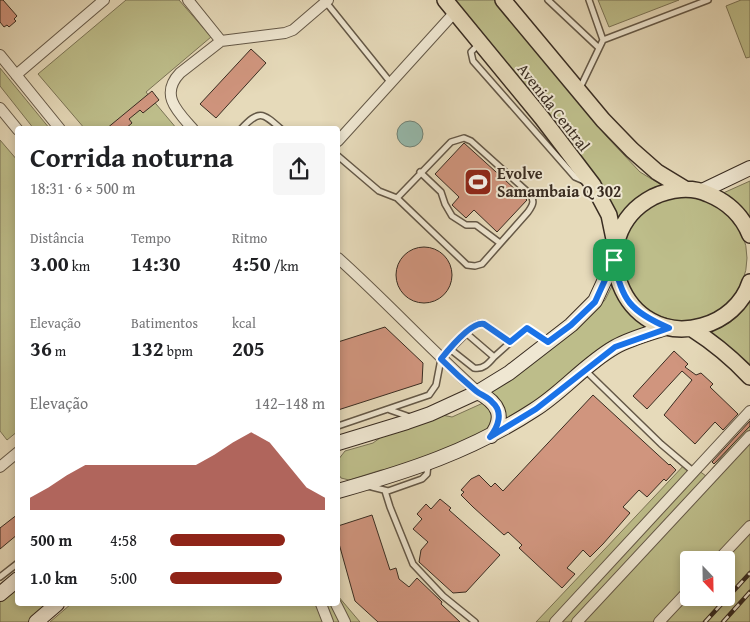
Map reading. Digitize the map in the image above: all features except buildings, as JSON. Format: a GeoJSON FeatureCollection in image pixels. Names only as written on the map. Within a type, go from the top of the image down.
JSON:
{"type":"FeatureCollection","features":[{"type":"Feature","properties":{"kind":"main road","name":"Avenida Central"},"geometry":{"type":"LineString","coordinates":[[445,0],[542,118],[593,185],[609,215],[618,283],[630,303],[647,319],[669,328]]}},
{"type":"Feature","properties":{"kind":"main road","name":"Avenida Central"},"geometry":{"type":"LineString","coordinates":[[503,0],[603,120],[657,172],[685,189]]}},
{"type":"Feature","properties":{"kind":"main road"},"geometry":{"type":"LineString","coordinates":[[702,191],[750,168]]}},
{"type":"Feature","properties":{"kind":"main road"},"geometry":{"type":"LineString","coordinates":[[340,442],[416,419],[478,392],[509,373],[571,325],[595,302],[615,253],[621,229],[630,215],[643,203],[663,192],[685,189],[702,191],[719,198],[734,209],[745,223],[750,235]]}},
{"type":"Feature","properties":{"kind":"main road"},"geometry":{"type":"LineString","coordinates":[[340,488],[400,473],[457,452],[490,437],[536,409],[615,347],[669,328],[692,329],[714,322],[734,309],[750,282]]}},
{"type":"Feature","properties":{"kind":"main road"},"geometry":{"type":"LineString","coordinates":[[692,329],[716,344],[736,361],[750,377]]}},
{"type":"Feature","properties":{"kind":"main road"},"geometry":{"type":"LineString","coordinates":[[478,392],[493,402],[497,408],[499,421],[497,428],[490,437]]}},
{"type":"Feature","properties":{"kind":"main road"},"geometry":{"type":"LineString","coordinates":[[0,594],[15,582]]}},
{"type":"Feature","properties":{"kind":"main road"},"geometry":{"type":"LineString","coordinates":[[36,622],[55,606]]}},
{"type":"Feature","properties":{"kind":"street"},"geometry":{"type":"LineString","coordinates":[[16,75],[104,0]]}},
{"type":"Feature","properties":{"kind":"street"},"geometry":{"type":"LineString","coordinates":[[188,0],[221,41]]}},
{"type":"Feature","properties":{"kind":"street"},"geometry":{"type":"LineString","coordinates":[[190,126],[176,110],[170,94],[175,78],[221,41],[285,33],[293,30],[326,1]]}},
{"type":"Feature","properties":{"kind":"street"},"geometry":{"type":"LineString","coordinates":[[340,138],[455,12]]}},
{"type":"Feature","properties":{"kind":"street"},"geometry":{"type":"LineString","coordinates":[[0,55],[58,126]]}},
{"type":"Feature","properties":{"kind":"street"},"geometry":{"type":"LineString","coordinates":[[0,108],[15,126]]}},
{"type":"Feature","properties":{"kind":"street"},"geometry":{"type":"LineString","coordinates":[[340,260],[441,359],[478,392]]}},
{"type":"Feature","properties":{"kind":"street"},"geometry":{"type":"LineString","coordinates":[[556,622],[750,411]]}},
{"type":"Feature","properties":{"kind":"street"},"geometry":{"type":"LineString","coordinates":[[577,622],[750,436]]}},
{"type":"Feature","properties":{"kind":"street"},"geometry":{"type":"LineString","coordinates":[[0,467],[15,454]]}},
{"type":"Feature","properties":{"kind":"street"},"geometry":{"type":"LineString","coordinates":[[726,551],[750,526]]}},
{"type":"Feature","properties":{"kind":"street"},"geometry":{"type":"LineString","coordinates":[[659,622],[680,600]]}},
{"type":"Feature","properties":{"kind":"street"},"geometry":{"type":"LineString","coordinates":[[322,606],[328,622]]}},
{"type":"Feature","properties":{"kind":"street"},"geometry":{"type":"LineString","coordinates":[[337,606],[345,622]]}},
{"type":"Feature","properties":{"kind":"lane"},"geometry":{"type":"LineString","coordinates":[[548,0],[599,48]]}},
{"type":"Feature","properties":{"kind":"lane"},"geometry":{"type":"LineString","coordinates":[[589,0],[604,40]]}},
{"type":"Feature","properties":{"kind":"lane"},"geometry":{"type":"LineString","coordinates":[[579,91],[604,40],[708,0]]}},
{"type":"Feature","properties":{"kind":"lane"},"geometry":{"type":"LineString","coordinates":[[326,1],[391,83]]}},
{"type":"Feature","properties":{"kind":"lane"},"geometry":{"type":"LineString","coordinates":[[244,126],[252,117],[259,115],[266,116],[278,126]]}},
{"type":"Feature","properties":{"kind":"lane"},"geometry":{"type":"LineString","coordinates":[[340,158],[379,191],[397,198],[467,264],[475,266],[482,264],[533,204],[530,194],[471,141],[464,138],[452,142],[420,172],[397,198]]}},
{"type":"Feature","properties":{"kind":"lane"},"geometry":{"type":"LineString","coordinates":[[420,172],[441,192],[452,216],[466,225],[476,225],[500,244]]}},
{"type":"Feature","properties":{"kind":"lane"},"geometry":{"type":"LineString","coordinates":[[340,425],[429,395],[436,385],[441,359],[475,325],[484,324],[510,342]]}},
{"type":"Feature","properties":{"kind":"lane"},"geometry":{"type":"LineString","coordinates":[[450,348],[474,368],[478,369],[488,364],[527,328],[548,342]]}},
{"type":"Feature","properties":{"kind":"lane"},"geometry":{"type":"LineString","coordinates":[[466,333],[494,357]]}},
{"type":"Feature","properties":{"kind":"lane"},"geometry":{"type":"LineString","coordinates":[[585,370],[661,444],[694,472]]}},
{"type":"Feature","properties":{"kind":"lane"},"geometry":{"type":"LineString","coordinates":[[389,410],[416,419]]}},
{"type":"Feature","properties":{"kind":"lane"},"geometry":{"type":"LineString","coordinates":[[360,484],[391,490],[422,479],[427,474],[428,463]]}},
{"type":"Feature","properties":{"kind":"lane"},"geometry":{"type":"LineString","coordinates":[[385,490],[413,564],[443,596],[475,622]]}},
{"type":"Feature","properties":{"kind":"lane"},"geometry":{"type":"LineString","coordinates":[[0,577],[15,564]]}},
{"type":"Feature","properties":{"kind":"green space"},"geometry":{"type":"Polygon","coordinates":[[[126,0],[179,0],[211,37],[146,92],[174,126],[82,126],[38,74],[126,0]]]}},
{"type":"Feature","properties":{"kind":"green space"},"geometry":{"type":"Polygon","coordinates":[[[448,0],[495,0],[607,137],[640,172],[663,186],[647,191],[626,212],[618,226],[448,0]]]}},
{"type":"Feature","properties":{"kind":"green space"},"geometry":{"type":"Polygon","coordinates":[[[598,0],[679,0],[609,27],[598,0]]]}},
{"type":"Feature","properties":{"kind":"green space"},"geometry":{"type":"Polygon","coordinates":[[[741,0],[750,0],[750,57],[746,58],[726,6],[741,0]]]}},
{"type":"Feature","properties":{"kind":"green space"},"geometry":{"type":"Polygon","coordinates":[[[0,68],[48,126],[32,126],[0,86],[0,68]]]}},
{"type":"Feature","properties":{"kind":"green space"},"geometry":{"type":"Polygon","coordinates":[[[0,140],[15,158],[15,433],[7,440],[0,431],[0,140]]]}},
{"type":"Feature","properties":{"kind":"green space"},"geometry":{"type":"Polygon","coordinates":[[[750,181],[750,225],[721,194],[750,181]]]}},
{"type":"Feature","properties":{"kind":"green space"},"geometry":{"type":"Polygon","coordinates":[[[684,195],[708,200],[729,213],[742,234],[747,258],[742,282],[729,303],[708,316],[684,321],[660,316],[639,303],[626,282],[621,258],[626,234],[639,213],[660,200],[684,195]]]}},
{"type":"Feature","properties":{"kind":"green space"},"geometry":{"type":"Polygon","coordinates":[[[614,282],[651,327],[502,427],[486,395],[594,312],[605,300],[614,282]]]}},
{"type":"Feature","properties":{"kind":"green space"},"geometry":{"type":"Polygon","coordinates":[[[750,299],[750,372],[707,333],[737,317],[750,299]]]}},
{"type":"Feature","properties":{"kind":"green space"},"geometry":{"type":"Polygon","coordinates":[[[483,403],[495,409],[491,427],[461,444],[394,470],[381,470],[349,480],[340,476],[340,457],[345,451],[373,443],[384,435],[442,415],[452,417],[483,403]]]}},
{"type":"Feature","properties":{"kind":"green space"},"geometry":{"type":"Polygon","coordinates":[[[750,423],[750,622],[536,622],[687,462],[706,476],[750,423]]]}},
{"type":"Feature","properties":{"kind":"green space"},"geometry":{"type":"Polygon","coordinates":[[[15,589],[15,606],[53,606],[33,622],[0,622],[0,602],[15,589]]]}},
{"type":"Feature","properties":{"kind":"green space"},"geometry":{"type":"Polygon","coordinates":[[[340,598],[360,622],[50,622],[69,606],[340,606],[340,598]]]}},
{"type":"Feature","properties":{"kind":"water"},"geometry":{"type":"Polygon","coordinates":[[[410,121],[419,125],[423,134],[419,143],[410,147],[401,143],[397,134],[401,125],[410,121]]]}},
{"type":"Feature","properties":{"kind":"railway"},"geometry":{"type":"LineString","coordinates":[[705,622],[750,573]]}},
{"type":"Feature","properties":{"kind":"railway"},"geometry":{"type":"LineString","coordinates":[[723,622],[750,592]]}},
{"type":"Feature","properties":{"kind":"place","name":"Evolve Samambaia Q 302"},"geometry":{"type":"Point","coordinates":[478,182]}},
{"type":"Feature","properties":{"kind":"route"},"geometry":{"type":"LineString","coordinates":[[614,260],[618,283],[630,303],[647,319],[669,328],[615,347],[536,409],[490,437],[497,428],[499,421],[497,408],[493,402],[478,392],[441,359],[466,333],[480,323],[510,342],[527,328],[548,342],[571,325],[595,302],[614,260]]}}]}
